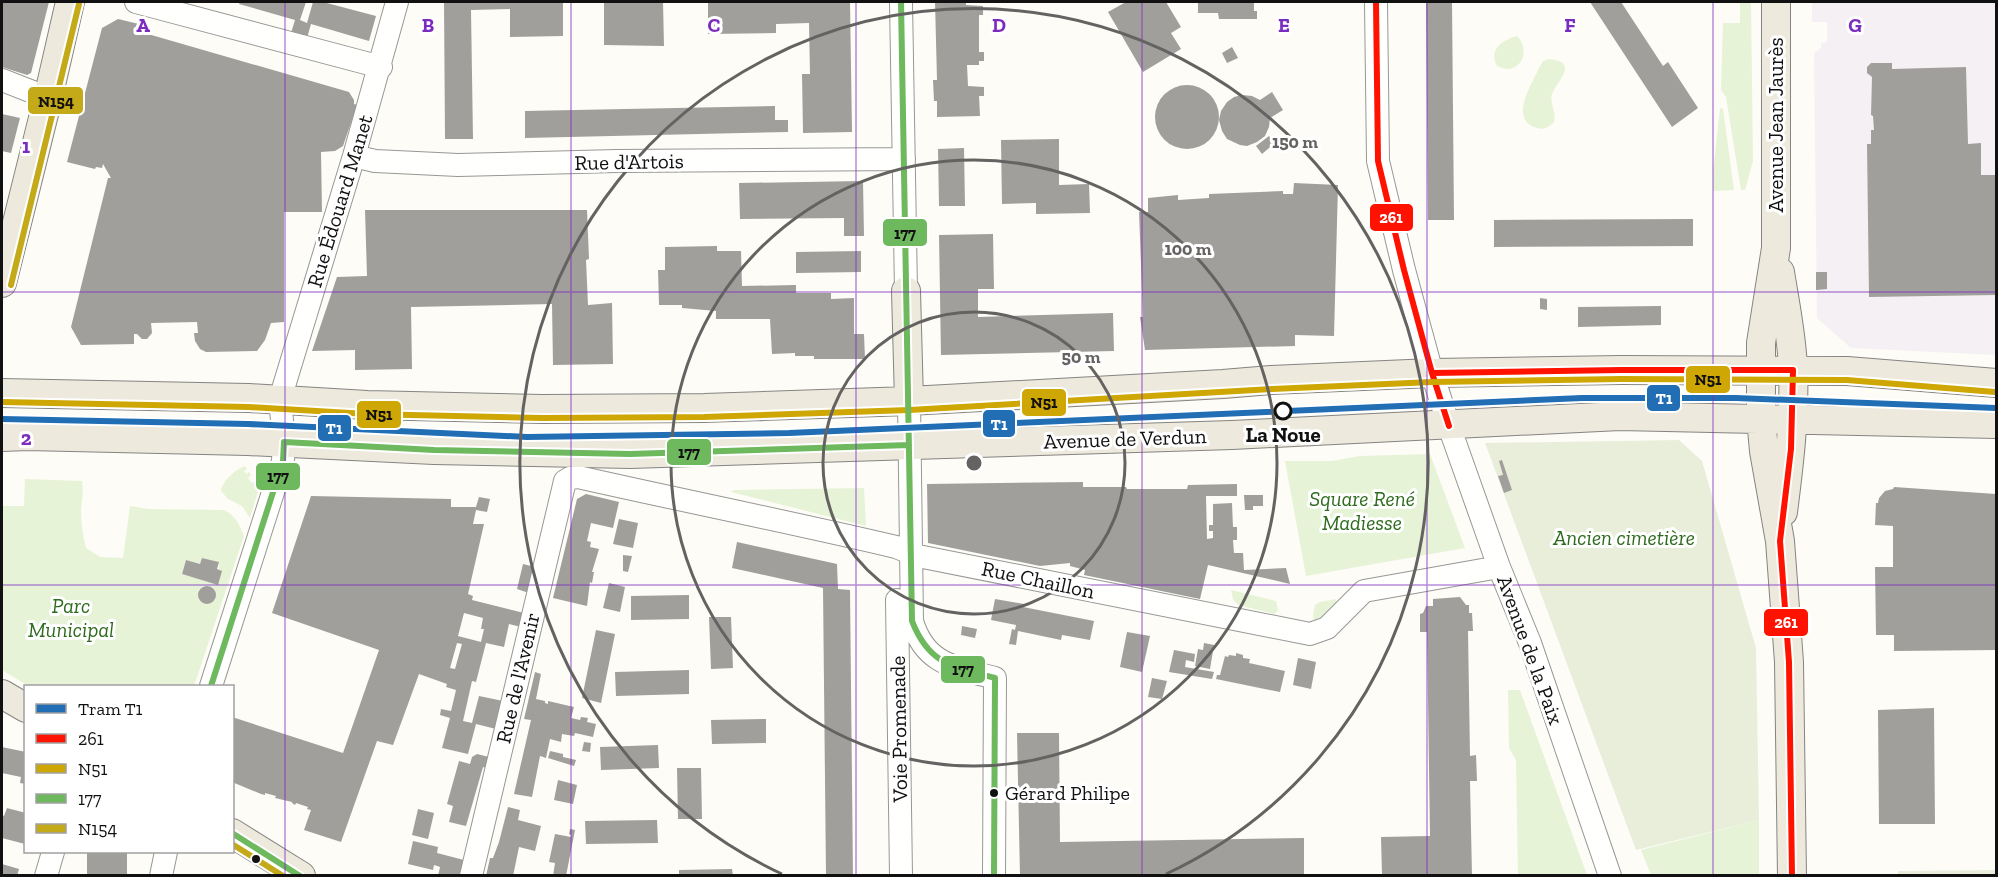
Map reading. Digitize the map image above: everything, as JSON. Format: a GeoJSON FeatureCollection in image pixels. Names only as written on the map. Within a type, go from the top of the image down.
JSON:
{"type":"FeatureCollection","features":[{"type":"Feature","properties":{"kind":"main road"},"geometry":{"type":"LineString","coordinates":[[2,283],[70,2]]}},
{"type":"Feature","properties":{"kind":"main road","name":"Avenue Jean Jaurès"},"geometry":{"type":"LineString","coordinates":[[1776,2],[1776,248],[1761,343],[1760,371],[1764,451],[1780,541]]}},
{"type":"Feature","properties":{"kind":"main road","name":"Avenue Jean Jaurès"},"geometry":{"type":"LineString","coordinates":[[1776,248],[1791,342],[1793,370],[1791,449],[1780,541]]}},
{"type":"Feature","properties":{"kind":"main road","name":"Voie Promenade"},"geometry":{"type":"LineString","coordinates":[[906,291],[909,401]]}},
{"type":"Feature","properties":{"kind":"main road"},"geometry":{"type":"LineString","coordinates":[[2,393],[280,399],[367,405],[542,409],[704,408],[909,401],[1432,373],[1793,370],[1846,371],[1996,382]]}},
{"type":"Feature","properties":{"kind":"main road","name":"Avenue de Verdun"},"geometry":{"type":"LineString","coordinates":[[2,437],[284,442],[434,450],[630,454],[1114,439],[1449,426],[1620,416],[1996,424]]}},
{"type":"Feature","properties":{"kind":"main road"},"geometry":{"type":"LineString","coordinates":[[1780,541],[1789,662],[1792,876]]}},
{"type":"Feature","properties":{"kind":"main road"},"geometry":{"type":"LineString","coordinates":[[2,694],[24,707]]}},
{"type":"Feature","properties":{"kind":"main road"},"geometry":{"type":"LineString","coordinates":[[234,834],[301,876]]}},
{"type":"Feature","properties":{"kind":"street"},"geometry":{"type":"LineString","coordinates":[[136,2],[381,67]]}},
{"type":"Feature","properties":{"kind":"street","name":"Rue Édouard Manet"},"geometry":{"type":"LineString","coordinates":[[280,399],[381,67],[397,2]]}},
{"type":"Feature","properties":{"kind":"street","name":"Voie Promenade"},"geometry":{"type":"LineString","coordinates":[[901,2],[906,291]]}},
{"type":"Feature","properties":{"kind":"street","name":"Avenue de la Paix"},"geometry":{"type":"LineString","coordinates":[[1376,2],[1378,161],[1404,270],[1449,426],[1499,567],[1530,643],[1610,876]]}},
{"type":"Feature","properties":{"kind":"street"},"geometry":{"type":"LineString","coordinates":[[2,80],[48,98]]}},
{"type":"Feature","properties":{"kind":"street","name":"Rue d'Artois"},"geometry":{"type":"LineString","coordinates":[[354,156],[375,161],[458,165],[617,161],[904,159]]}},
{"type":"Feature","properties":{"kind":"street"},"geometry":{"type":"LineString","coordinates":[[212,685],[283,461],[284,442],[280,399]]}},
{"type":"Feature","properties":{"kind":"street","name":"Voie Promenade"},"geometry":{"type":"LineString","coordinates":[[901,876],[903,550],[909,401]]}},
{"type":"Feature","properties":{"kind":"street","name":"Rue Chaillon"},"geometry":{"type":"LineString","coordinates":[[566,481],[578,477],[752,514],[903,550],[1310,634],[1327,628],[1364,591],[1499,567]]}},
{"type":"Feature","properties":{"kind":"street","name":"Rue de l'Avenir"},"geometry":{"type":"LineString","coordinates":[[471,876],[566,481]]}},
{"type":"Feature","properties":{"kind":"street"},"geometry":{"type":"LineString","coordinates":[[903,550],[912,621],[923,646],[932,656],[946,665],[995,678],[994,876]]}},
{"type":"Feature","properties":{"kind":"street"},"geometry":{"type":"LineString","coordinates":[[46,876],[53,853]]}},
{"type":"Feature","properties":{"kind":"street"},"geometry":{"type":"LineString","coordinates":[[161,876],[166,853]]}},
{"type":"Feature","properties":{"kind":"shaded area"},"geometry":{"type":"Polygon","coordinates":[[[1812,2],[1996,2],[1996,355],[1851,348],[1817,318],[1814,53],[1821,48],[1821,43],[1827,42],[1827,22],[1812,22],[1812,2]]]}},
{"type":"Feature","properties":{"kind":"green space"},"geometry":{"type":"Polygon","coordinates":[[[1740,2],[1751,2],[1753,161],[1745,190],[1741,190],[1726,97],[1721,90],[1723,23],[1740,23],[1740,2]]]}},
{"type":"Feature","properties":{"kind":"green space"},"geometry":{"type":"Polygon","coordinates":[[[1517,36],[1523,48],[1521,61],[1512,68],[1505,69],[1497,66],[1494,55],[1498,46],[1517,36]]]}},
{"type":"Feature","properties":{"kind":"green space"},"geometry":{"type":"Polygon","coordinates":[[[1549,59],[1564,64],[1565,68],[1552,94],[1554,122],[1547,128],[1540,129],[1528,123],[1523,109],[1528,91],[1540,66],[1543,61],[1549,59]]]}},
{"type":"Feature","properties":{"kind":"green space"},"geometry":{"type":"Polygon","coordinates":[[[1720,108],[1723,109],[1734,190],[1713,191],[1713,173],[1720,108]]]}},
{"type":"Feature","properties":{"kind":"green space","name":"Ancien cimetière"},"geometry":{"type":"Polygon","coordinates":[[[1679,440],[1702,461],[1756,648],[1759,820],[1636,850],[1485,443],[1679,440]]]}},
{"type":"Feature","properties":{"kind":"green space","name":"Square René Madiesse"},"geometry":{"type":"Polygon","coordinates":[[[1430,454],[1465,548],[1306,576],[1285,461],[1332,461],[1360,456],[1430,454]]]}},
{"type":"Feature","properties":{"kind":"green space"},"geometry":{"type":"Polygon","coordinates":[[[245,466],[246,474],[249,472],[251,475],[248,478],[252,483],[255,481],[259,488],[250,518],[242,506],[228,499],[221,491],[230,476],[245,466]]]}},
{"type":"Feature","properties":{"kind":"green space","name":"Parc Municipal"},"geometry":{"type":"Polygon","coordinates":[[[25,479],[82,481],[81,520],[86,548],[100,557],[123,558],[130,506],[149,509],[224,510],[228,512],[239,524],[244,536],[194,685],[26,685],[2,670],[2,506],[24,506],[25,479]],[[202,558],[200,564],[186,560],[182,574],[218,584],[219,562],[202,558]]]}},
{"type":"Feature","properties":{"kind":"green space"},"geometry":{"type":"Polygon","coordinates":[[[864,488],[866,526],[731,492],[733,490],[864,488]]]}},
{"type":"Feature","properties":{"kind":"green space"},"geometry":{"type":"Polygon","coordinates":[[[1231,590],[1276,601],[1278,610],[1275,614],[1238,605],[1233,599],[1231,590]]]}},
{"type":"Feature","properties":{"kind":"green space"},"geometry":{"type":"Polygon","coordinates":[[[1336,599],[1336,612],[1314,621],[1315,605],[1336,599]]]}},
{"type":"Feature","properties":{"kind":"green space"},"geometry":{"type":"Polygon","coordinates":[[[1508,690],[1520,690],[1587,875],[1518,875],[1516,760],[1509,748],[1508,690]]]}},
{"type":"Feature","properties":{"kind":"green space"},"geometry":{"type":"Polygon","coordinates":[[[1759,820],[1759,875],[1651,875],[1641,850],[1759,820]]]}},
{"type":"Feature","properties":{"kind":"green space"},"geometry":{"type":"Polygon","coordinates":[[[1996,870],[1996,875],[1898,875],[1898,871],[1996,870]]]}},
{"type":"Feature","properties":{"kind":"building"},"geometry":{"type":"Polygon","coordinates":[[[2,2],[49,2],[31,73],[27,75],[2,67],[2,2]]]}},
{"type":"Feature","properties":{"kind":"building"},"geometry":{"type":"Polygon","coordinates":[[[240,2],[306,2],[300,20],[307,23],[313,2],[323,2],[376,16],[369,41],[311,24],[307,38],[291,33],[295,20],[239,4],[240,2]]]}},
{"type":"Feature","properties":{"kind":"building"},"geometry":{"type":"Polygon","coordinates":[[[444,2],[563,2],[563,36],[510,37],[510,9],[471,10],[473,139],[445,139],[444,2]]]}},
{"type":"Feature","properties":{"kind":"building"},"geometry":{"type":"Polygon","coordinates":[[[604,2],[663,2],[664,46],[604,45],[604,2]]]}},
{"type":"Feature","properties":{"kind":"building"},"geometry":{"type":"Polygon","coordinates":[[[708,2],[850,2],[852,132],[803,133],[802,74],[810,74],[809,23],[776,24],[776,33],[708,34],[708,2]]]}},
{"type":"Feature","properties":{"kind":"building"},"geometry":{"type":"Polygon","coordinates":[[[935,2],[966,2],[966,5],[983,6],[983,15],[979,15],[979,52],[984,52],[984,61],[979,61],[979,65],[967,65],[968,86],[984,87],[984,96],[979,96],[980,116],[937,117],[933,80],[937,80],[935,2]]]}},
{"type":"Feature","properties":{"kind":"building"},"geometry":{"type":"Polygon","coordinates":[[[1126,2],[1166,2],[1181,27],[1171,33],[1181,49],[1143,72],[1108,12],[1126,2]]]}},
{"type":"Feature","properties":{"kind":"building"},"geometry":{"type":"Polygon","coordinates":[[[1198,2],[1254,2],[1257,19],[1219,19],[1218,13],[1198,13],[1198,2]]]}},
{"type":"Feature","properties":{"kind":"building"},"geometry":{"type":"Polygon","coordinates":[[[1426,2],[1452,2],[1454,220],[1428,220],[1426,2]]]}},
{"type":"Feature","properties":{"kind":"building"},"geometry":{"type":"Polygon","coordinates":[[[1590,2],[1621,2],[1663,66],[1668,62],[1698,108],[1672,127],[1590,2]]]}},
{"type":"Feature","properties":{"kind":"building"},"geometry":{"type":"Polygon","coordinates":[[[118,19],[143,25],[141,32],[349,92],[354,104],[357,105],[343,146],[335,151],[321,152],[322,212],[284,212],[284,322],[271,323],[265,340],[257,351],[206,352],[200,349],[195,341],[194,333],[198,333],[197,322],[151,323],[152,333],[147,339],[134,334],[134,344],[81,345],[71,327],[108,178],[111,178],[103,164],[102,168],[96,167],[95,169],[67,162],[102,28],[118,19]]]}},
{"type":"Feature","properties":{"kind":"building"},"geometry":{"type":"Polygon","coordinates":[[[1232,47],[1238,58],[1227,63],[1222,53],[1232,47]]]}},
{"type":"Feature","properties":{"kind":"building"},"geometry":{"type":"Polygon","coordinates":[[[1871,63],[1892,63],[1892,69],[1966,67],[1968,144],[1981,143],[1981,175],[1996,175],[1996,295],[1869,297],[1867,144],[1871,144],[1871,130],[1874,130],[1871,115],[1872,77],[1867,73],[1867,67],[1871,63]]]}},
{"type":"Feature","properties":{"kind":"building"},"geometry":{"type":"Polygon","coordinates":[[[1187,85],[1210,94],[1219,117],[1210,140],[1187,149],[1164,140],[1155,117],[1164,94],[1187,85]]]}},
{"type":"Feature","properties":{"kind":"building"},"geometry":{"type":"Polygon","coordinates":[[[1272,92],[1283,110],[1270,118],[1265,136],[1247,146],[1227,139],[1219,120],[1221,111],[1227,102],[1242,95],[1260,100],[1272,92]]]}},
{"type":"Feature","properties":{"kind":"building"},"geometry":{"type":"Polygon","coordinates":[[[775,106],[775,120],[788,120],[788,132],[525,138],[525,111],[775,106]]]}},
{"type":"Feature","properties":{"kind":"building"},"geometry":{"type":"Polygon","coordinates":[[[2,114],[20,118],[11,153],[2,151],[2,114]]]}},
{"type":"Feature","properties":{"kind":"building"},"geometry":{"type":"Polygon","coordinates":[[[1269,136],[1275,143],[1262,154],[1256,146],[1269,136]]]}},
{"type":"Feature","properties":{"kind":"building"},"geometry":{"type":"Polygon","coordinates":[[[1059,139],[1059,185],[1089,184],[1090,213],[1036,214],[1036,203],[1002,204],[1001,140],[1059,139]]]}},
{"type":"Feature","properties":{"kind":"building"},"geometry":{"type":"Polygon","coordinates":[[[964,148],[965,206],[939,206],[938,149],[964,148]]]}},
{"type":"Feature","properties":{"kind":"building"},"geometry":{"type":"Polygon","coordinates":[[[863,181],[864,236],[844,236],[844,218],[740,219],[739,183],[863,181]]]}},
{"type":"Feature","properties":{"kind":"building"},"geometry":{"type":"Polygon","coordinates":[[[1294,183],[1338,185],[1334,336],[1295,335],[1295,346],[1145,350],[1140,317],[1143,317],[1139,212],[1148,212],[1148,198],[1178,195],[1178,200],[1209,198],[1209,194],[1283,191],[1283,194],[1293,194],[1294,183]]]}},
{"type":"Feature","properties":{"kind":"building"},"geometry":{"type":"Polygon","coordinates":[[[365,210],[587,210],[588,305],[612,303],[613,364],[553,365],[552,304],[411,307],[412,369],[355,370],[355,350],[312,351],[337,277],[367,276],[365,210]]]}},
{"type":"Feature","properties":{"kind":"building"},"geometry":{"type":"Polygon","coordinates":[[[1693,219],[1693,246],[1494,247],[1494,220],[1693,219]]]}},
{"type":"Feature","properties":{"kind":"building"},"geometry":{"type":"Polygon","coordinates":[[[993,234],[994,289],[978,289],[978,317],[1113,313],[1114,351],[941,355],[939,235],[993,234]]]}},
{"type":"Feature","properties":{"kind":"building"},"geometry":{"type":"Polygon","coordinates":[[[717,246],[717,251],[741,251],[742,286],[796,285],[796,293],[831,293],[831,299],[854,298],[854,334],[864,334],[865,359],[814,359],[814,356],[795,356],[795,353],[772,354],[770,319],[716,319],[716,311],[682,308],[682,305],[659,305],[658,270],[665,270],[665,247],[717,246]]]}},
{"type":"Feature","properties":{"kind":"building"},"geometry":{"type":"Polygon","coordinates":[[[861,251],[861,272],[796,273],[796,252],[861,251]]]}},
{"type":"Feature","properties":{"kind":"building"},"geometry":{"type":"Polygon","coordinates":[[[1816,272],[1827,272],[1827,289],[1816,290],[1816,272]]]}},
{"type":"Feature","properties":{"kind":"building"},"geometry":{"type":"Polygon","coordinates":[[[1540,298],[1547,299],[1547,310],[1540,309],[1540,298]]]}},
{"type":"Feature","properties":{"kind":"building"},"geometry":{"type":"Polygon","coordinates":[[[1661,306],[1661,325],[1578,327],[1578,307],[1661,306]]]}},
{"type":"Feature","properties":{"kind":"building"},"geometry":{"type":"Polygon","coordinates":[[[1502,460],[1512,490],[1504,493],[1498,476],[1503,475],[1499,461],[1502,460]]]}},
{"type":"Feature","properties":{"kind":"building"},"geometry":{"type":"Polygon","coordinates":[[[1083,482],[1083,487],[1126,487],[1127,489],[1187,489],[1188,485],[1237,484],[1237,496],[1206,496],[1207,539],[1213,538],[1213,531],[1209,531],[1209,525],[1213,525],[1213,504],[1232,503],[1233,527],[1237,527],[1237,540],[1233,540],[1234,553],[1243,553],[1244,570],[1286,568],[1290,584],[1208,565],[1200,599],[1084,575],[1085,570],[1070,566],[1070,563],[1040,566],[928,543],[927,484],[1083,482]]]}},
{"type":"Feature","properties":{"kind":"building"},"geometry":{"type":"Polygon","coordinates":[[[1894,487],[1996,494],[1996,650],[1894,651],[1894,635],[1876,635],[1875,567],[1893,567],[1893,526],[1875,525],[1876,503],[1885,491],[1894,487]]]}},
{"type":"Feature","properties":{"kind":"building"},"geometry":{"type":"Polygon","coordinates":[[[586,494],[619,502],[613,528],[591,523],[587,541],[591,542],[590,547],[599,549],[592,572],[594,572],[592,583],[590,582],[587,606],[553,598],[577,499],[586,494]]]}},
{"type":"Feature","properties":{"kind":"building"},"geometry":{"type":"Polygon","coordinates":[[[1244,495],[1263,495],[1263,506],[1253,506],[1253,510],[1245,510],[1244,495]]]}},
{"type":"Feature","properties":{"kind":"building"},"geometry":{"type":"Polygon","coordinates":[[[311,496],[451,499],[451,507],[476,507],[479,497],[490,499],[487,512],[476,510],[473,524],[484,524],[468,594],[473,596],[472,600],[524,613],[521,627],[509,624],[504,647],[486,643],[476,682],[472,681],[463,721],[472,723],[479,696],[503,701],[496,729],[476,724],[468,754],[442,748],[450,718],[440,715],[441,709],[451,711],[456,690],[446,687],[447,684],[419,674],[393,745],[377,741],[341,842],[304,830],[311,810],[307,809],[308,807],[296,803],[295,805],[292,802],[275,798],[276,796],[261,794],[234,783],[234,718],[343,753],[379,650],[272,613],[311,496]],[[464,613],[458,636],[481,642],[484,629],[481,629],[483,618],[464,613]],[[457,643],[450,668],[455,669],[462,644],[457,643]]]}},
{"type":"Feature","properties":{"kind":"building"},"geometry":{"type":"Polygon","coordinates":[[[619,519],[638,523],[633,548],[613,544],[619,519]]]}},
{"type":"Feature","properties":{"kind":"building"},"geometry":{"type":"Polygon","coordinates":[[[737,542],[837,564],[838,589],[850,590],[853,876],[826,876],[823,588],[732,568],[737,542]]]}},
{"type":"Feature","properties":{"kind":"building"},"geometry":{"type":"Polygon","coordinates":[[[623,555],[632,556],[628,572],[623,571],[623,555]]]}},
{"type":"Feature","properties":{"kind":"building"},"geometry":{"type":"Polygon","coordinates":[[[202,558],[219,562],[217,569],[222,571],[218,585],[182,574],[186,560],[200,564],[202,558]]]}},
{"type":"Feature","properties":{"kind":"building"},"geometry":{"type":"Polygon","coordinates":[[[523,564],[535,567],[529,593],[517,589],[523,564]]]}},
{"type":"Feature","properties":{"kind":"building"},"geometry":{"type":"Polygon","coordinates":[[[609,583],[625,587],[620,612],[603,608],[609,583]]]}},
{"type":"Feature","properties":{"kind":"building"},"geometry":{"type":"Polygon","coordinates":[[[203,586],[211,586],[216,591],[214,602],[203,604],[198,599],[198,591],[203,586]]]}},
{"type":"Feature","properties":{"kind":"building"},"geometry":{"type":"Polygon","coordinates":[[[689,595],[689,619],[631,620],[631,596],[689,595]]]}},
{"type":"Feature","properties":{"kind":"building"},"geometry":{"type":"Polygon","coordinates":[[[1460,597],[1466,605],[1469,605],[1473,631],[1468,631],[1470,756],[1476,755],[1477,781],[1470,781],[1472,876],[1382,874],[1381,837],[1430,836],[1427,632],[1420,632],[1420,614],[1426,606],[1433,606],[1433,599],[1460,597]]]}},
{"type":"Feature","properties":{"kind":"building"},"geometry":{"type":"Polygon","coordinates":[[[995,599],[1094,621],[1090,640],[1062,635],[1061,640],[1018,631],[1016,645],[1009,644],[1012,629],[1015,630],[1016,625],[991,620],[995,599]]]}},
{"type":"Feature","properties":{"kind":"building"},"geometry":{"type":"Polygon","coordinates":[[[709,617],[731,617],[733,668],[711,669],[709,617]]]}},
{"type":"Feature","properties":{"kind":"building"},"geometry":{"type":"Polygon","coordinates":[[[962,626],[977,629],[975,638],[961,635],[962,626]]]}},
{"type":"Feature","properties":{"kind":"building"},"geometry":{"type":"Polygon","coordinates":[[[596,630],[615,634],[601,703],[582,698],[596,630]]]}},
{"type":"Feature","properties":{"kind":"building"},"geometry":{"type":"Polygon","coordinates":[[[1127,632],[1150,636],[1142,672],[1120,667],[1127,632]]]}},
{"type":"Feature","properties":{"kind":"building"},"geometry":{"type":"Polygon","coordinates":[[[1204,643],[1214,645],[1210,669],[1195,666],[1198,649],[1203,650],[1204,643]]]}},
{"type":"Feature","properties":{"kind":"building"},"geometry":{"type":"Polygon","coordinates":[[[1174,650],[1195,654],[1194,662],[1186,660],[1185,667],[1214,672],[1212,679],[1169,672],[1174,650]]]}},
{"type":"Feature","properties":{"kind":"building"},"geometry":{"type":"Polygon","coordinates":[[[1236,653],[1243,655],[1243,658],[1250,659],[1249,663],[1285,671],[1280,692],[1216,679],[1217,675],[1220,675],[1225,656],[1236,656],[1236,653]]]}},
{"type":"Feature","properties":{"kind":"building"},"geometry":{"type":"Polygon","coordinates":[[[1298,658],[1316,662],[1311,689],[1293,685],[1298,658]]]}},
{"type":"Feature","properties":{"kind":"building"},"geometry":{"type":"Polygon","coordinates":[[[689,670],[689,694],[616,696],[615,672],[689,670]]]}},
{"type":"Feature","properties":{"kind":"building"},"geometry":{"type":"Polygon","coordinates":[[[535,672],[541,674],[536,699],[548,704],[548,701],[574,707],[571,718],[580,720],[581,717],[588,718],[587,722],[596,724],[593,737],[575,733],[574,736],[562,734],[561,742],[550,739],[546,758],[540,756],[532,797],[514,794],[531,720],[524,719],[535,672]]]}},
{"type":"Feature","properties":{"kind":"building"},"geometry":{"type":"Polygon","coordinates":[[[1152,678],[1167,681],[1162,699],[1148,697],[1152,678]]]}},
{"type":"Feature","properties":{"kind":"building"},"geometry":{"type":"Polygon","coordinates":[[[1934,708],[1935,824],[1879,824],[1878,710],[1934,708]]]}},
{"type":"Feature","properties":{"kind":"building"},"geometry":{"type":"Polygon","coordinates":[[[766,719],[766,743],[712,744],[711,720],[766,719]]]}},
{"type":"Feature","properties":{"kind":"building"},"geometry":{"type":"Polygon","coordinates":[[[1017,733],[1059,733],[1060,842],[1304,838],[1304,875],[1020,876],[1017,733]]]}},
{"type":"Feature","properties":{"kind":"building"},"geometry":{"type":"Polygon","coordinates":[[[584,742],[591,743],[590,752],[582,751],[584,742]]]}},
{"type":"Feature","properties":{"kind":"building"},"geometry":{"type":"Polygon","coordinates":[[[658,745],[659,768],[601,770],[600,747],[658,745]]]}},
{"type":"Feature","properties":{"kind":"building"},"geometry":{"type":"Polygon","coordinates":[[[2,747],[24,752],[24,784],[20,783],[21,777],[2,773],[2,747]]]}},
{"type":"Feature","properties":{"kind":"building"},"geometry":{"type":"Polygon","coordinates":[[[550,751],[576,760],[574,766],[548,758],[550,751]]]}},
{"type":"Feature","properties":{"kind":"building"},"geometry":{"type":"Polygon","coordinates":[[[477,754],[489,757],[486,768],[483,767],[466,826],[449,822],[453,806],[447,804],[459,761],[470,764],[472,757],[477,754]]]}},
{"type":"Feature","properties":{"kind":"building"},"geometry":{"type":"Polygon","coordinates":[[[677,768],[701,768],[702,819],[678,819],[677,768]]]}},
{"type":"Feature","properties":{"kind":"building"},"geometry":{"type":"Polygon","coordinates":[[[558,780],[577,785],[573,804],[554,800],[558,780]]]}},
{"type":"Feature","properties":{"kind":"building"},"geometry":{"type":"Polygon","coordinates":[[[508,807],[520,810],[518,820],[541,826],[535,851],[519,847],[513,876],[486,876],[490,858],[493,858],[499,842],[508,807]]]}},
{"type":"Feature","properties":{"kind":"building"},"geometry":{"type":"Polygon","coordinates":[[[7,808],[24,812],[24,844],[2,838],[2,815],[4,816],[7,808]]]}},
{"type":"Feature","properties":{"kind":"building"},"geometry":{"type":"Polygon","coordinates":[[[418,809],[434,813],[428,839],[412,835],[418,809]]]}},
{"type":"Feature","properties":{"kind":"building"},"geometry":{"type":"Polygon","coordinates":[[[657,820],[658,843],[586,844],[585,821],[657,820]]]}},
{"type":"Feature","properties":{"kind":"building"},"geometry":{"type":"Polygon","coordinates":[[[570,829],[575,830],[566,876],[553,876],[555,863],[549,862],[555,834],[571,837],[570,829]]]}},
{"type":"Feature","properties":{"kind":"building"},"geometry":{"type":"Polygon","coordinates":[[[413,841],[438,847],[437,853],[464,860],[460,876],[438,876],[440,867],[434,865],[433,870],[408,864],[413,841]]]}},
{"type":"Feature","properties":{"kind":"building"},"geometry":{"type":"Polygon","coordinates":[[[87,853],[127,853],[127,876],[87,876],[87,853]]]}},
{"type":"Feature","properties":{"kind":"building"},"geometry":{"type":"Polygon","coordinates":[[[2,864],[19,869],[17,876],[2,876],[2,864]]]}},
{"type":"Feature","properties":{"kind":"building"},"geometry":{"type":"Polygon","coordinates":[[[732,869],[733,876],[679,876],[679,870],[732,869]]]}},
{"type":"Feature","properties":{"kind":"tram line","name":"T1"},"geometry":{"type":"LineString","coordinates":[[2,419],[248,424],[527,437],[789,433],[1582,398],[1736,398],[1996,408]]}},
{"type":"Feature","properties":{"kind":"transit line","name":"177"},"geometry":{"type":"LineString","coordinates":[[901,2],[912,621],[926,647],[944,662],[995,678],[994,876]]}},
{"type":"Feature","properties":{"kind":"transit line","name":"261"},"geometry":{"type":"LineString","coordinates":[[1376,2],[1378,161],[1404,270],[1449,426]]}},
{"type":"Feature","properties":{"kind":"transit line","name":"N154"},"geometry":{"type":"LineString","coordinates":[[11,285],[79,4]]}},
{"type":"Feature","properties":{"kind":"transit line","name":"261"},"geometry":{"type":"LineString","coordinates":[[1432,373],[1793,370]]}},
{"type":"Feature","properties":{"kind":"transit line","name":"261"},"geometry":{"type":"LineString","coordinates":[[1792,876],[1789,662],[1780,541],[1791,449],[1793,370]]}},
{"type":"Feature","properties":{"kind":"transit line","name":"N51"},"geometry":{"type":"LineString","coordinates":[[2,402],[249,407],[367,414],[542,418],[704,417],[909,410],[1432,382],[1621,379],[1847,380],[1995,392]]}},
{"type":"Feature","properties":{"kind":"transit line","name":"177"},"geometry":{"type":"LineString","coordinates":[[211,685],[283,461],[284,442],[434,450],[630,454],[909,445]]}},
{"type":"Feature","properties":{"kind":"transit line","name":"177"},"geometry":{"type":"LineString","coordinates":[[234,834],[300,876]]}},
{"type":"Feature","properties":{"kind":"transit line","name":"N154"},"geometry":{"type":"LineString","coordinates":[[234,845],[283,876]]}},
{"type":"Feature","properties":{"kind":"place","name":"La Noue"},"geometry":{"type":"Point","coordinates":[1283,411]}},
{"type":"Feature","properties":{"kind":"place","name":"Gérard Philipe"},"geometry":{"type":"Point","coordinates":[994,793]}}]}
